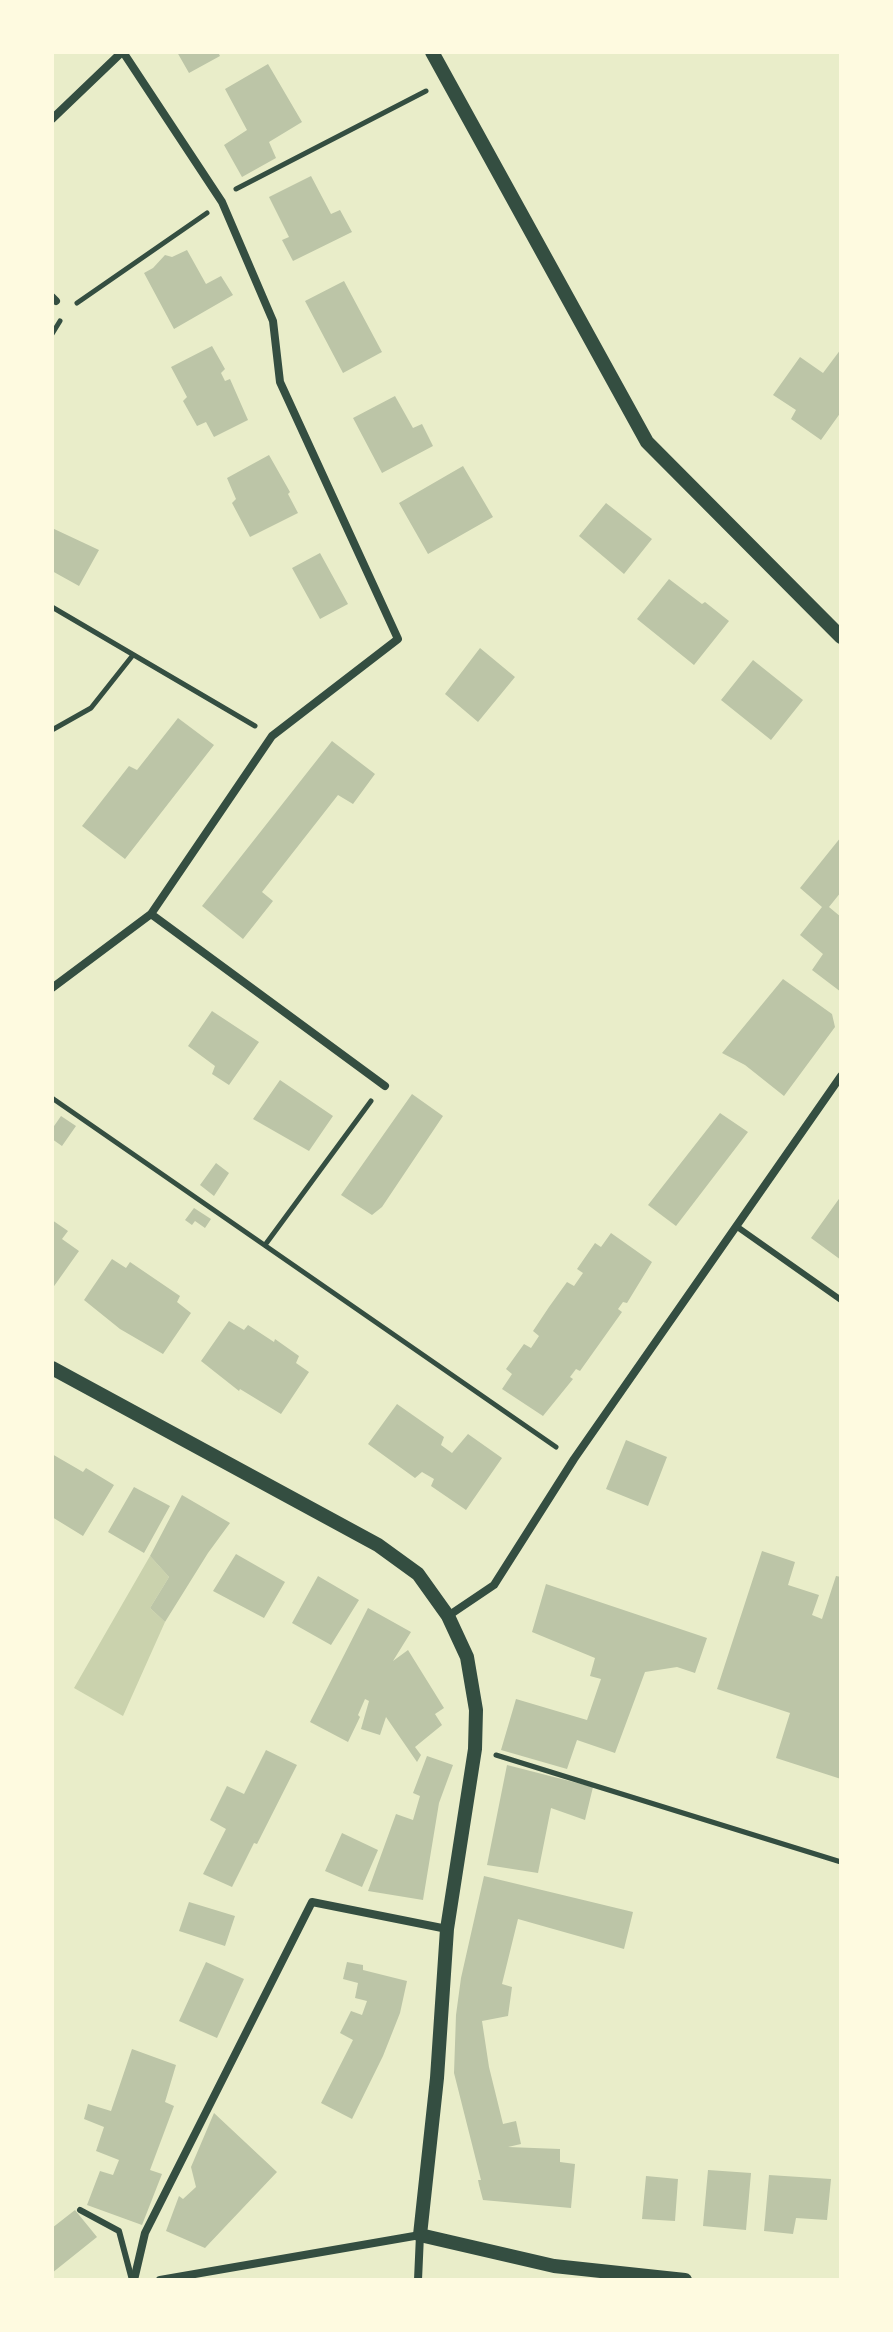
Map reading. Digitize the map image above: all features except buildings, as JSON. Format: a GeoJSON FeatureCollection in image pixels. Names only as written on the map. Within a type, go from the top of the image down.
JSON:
{"type":"FeatureCollection","features":[{"type":"Feature","properties":{"kind":"street"},"geometry":{"type":"LineString","coordinates":[[52,119],[122,52],[222,202],[273,321],[280,382],[398,639],[272,736],[151,914],[52,988]]}},
{"type":"Feature","properties":{"kind":"street"},"geometry":{"type":"LineString","coordinates":[[432,52],[647,442],[841,637]]}},
{"type":"Feature","properties":{"kind":"street"},"geometry":{"type":"LineString","coordinates":[[151,914],[385,1086]]}},
{"type":"Feature","properties":{"kind":"street"},"geometry":{"type":"LineString","coordinates":[[448,1616],[494,1585],[574,1459],[841,1076]]}},
{"type":"Feature","properties":{"kind":"street"},"geometry":{"type":"LineString","coordinates":[[52,1368],[378,1545],[418,1574],[448,1616],[467,1657],[476,1710],[475,1749],[447,1929],[418,2280]]}},
{"type":"Feature","properties":{"kind":"street"},"geometry":{"type":"LineString","coordinates":[[133,2280],[145,2233],[312,1902],[447,1929]]}},
{"type":"Feature","properties":{"kind":"street"},"geometry":{"type":"LineString","coordinates":[[160,2280],[420,2235],[554,2266],[685,2280]]}},
{"type":"Feature","properties":{"kind":"lane"},"geometry":{"type":"LineString","coordinates":[[736,1226],[841,1300]]}},
{"type":"Feature","properties":{"kind":"lane"},"geometry":{"type":"LineString","coordinates":[[80,2210],[119,2231],[133,2280]]}},
{"type":"Feature","properties":{"kind":"path"},"geometry":{"type":"LineString","coordinates":[[52,334],[66,310],[222,202],[240,186],[447,81]]}},
{"type":"Feature","properties":{"kind":"path"},"geometry":{"type":"LineString","coordinates":[[52,607],[272,736]]}},
{"type":"Feature","properties":{"kind":"path"},"geometry":{"type":"LineString","coordinates":[[52,730],[91,708],[133,655]]}},
{"type":"Feature","properties":{"kind":"path"},"geometry":{"type":"LineString","coordinates":[[265,1245],[365,1108],[385,1086]]}},
{"type":"Feature","properties":{"kind":"path"},"geometry":{"type":"LineString","coordinates":[[52,1098],[574,1459]]}},
{"type":"Feature","properties":{"kind":"path"},"geometry":{"type":"LineString","coordinates":[[475,1749],[841,1862]]}},
{"type":"Feature","properties":{"kind":"green space"},"geometry":{"type":"Polygon","coordinates":[[[150,1556],[169,1577],[150,1608],[165,1622],[123,1716],[74,1688],[150,1556]]]}}]}
